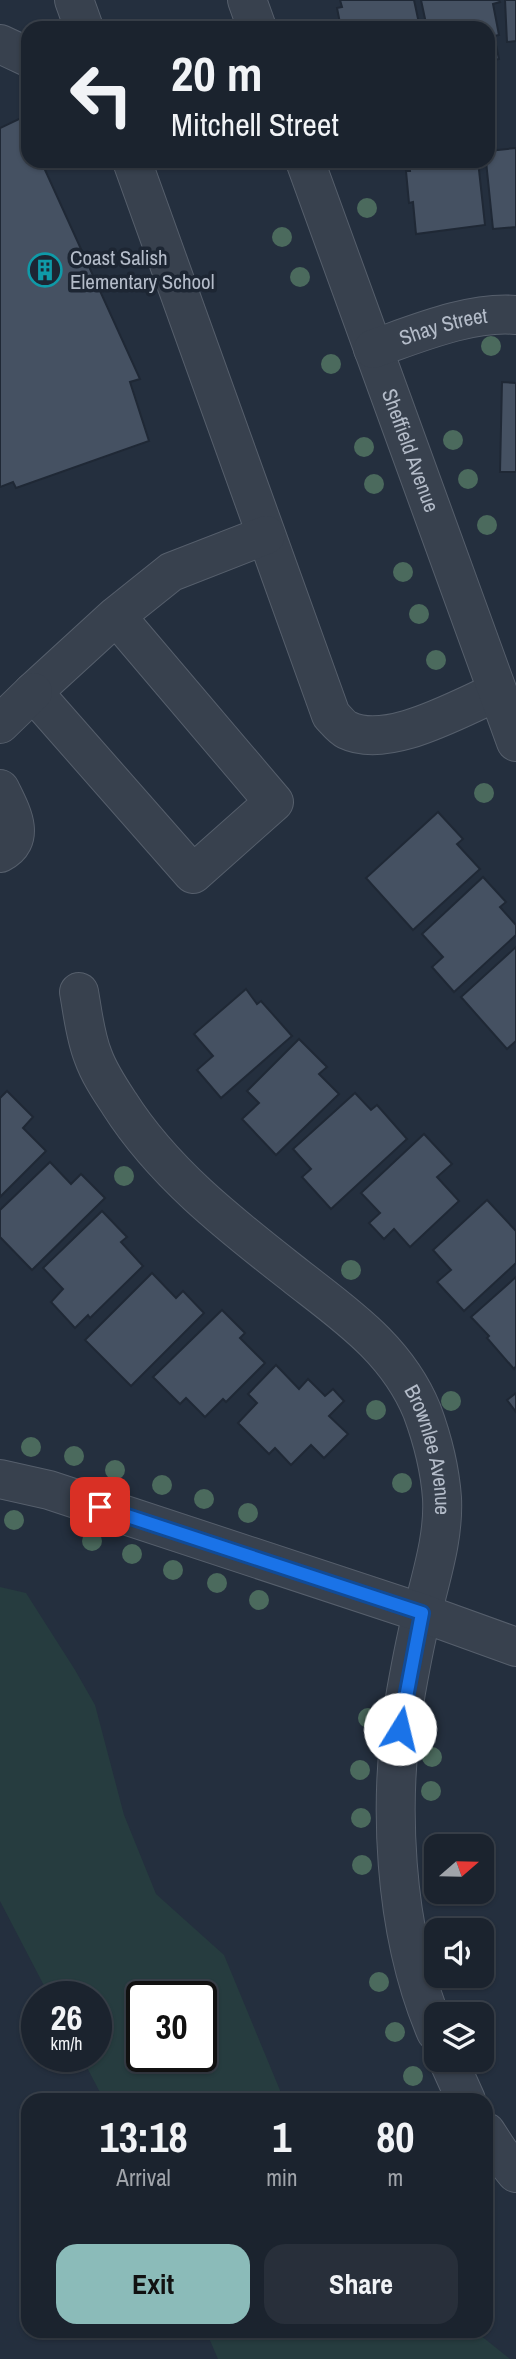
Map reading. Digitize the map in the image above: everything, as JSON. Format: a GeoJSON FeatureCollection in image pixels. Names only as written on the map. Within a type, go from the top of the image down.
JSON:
{"type":"FeatureCollection","features":[{"type":"Feature","properties":{"kind":"street"},"geometry":{"type":"LineString","coordinates":[[74,0],[82,21]]}},
{"type":"Feature","properties":{"kind":"street"},"geometry":{"type":"LineString","coordinates":[[247,0],[254,21]]}},
{"type":"Feature","properties":{"kind":"street"},"geometry":{"type":"LineString","coordinates":[[0,44],[21,54]]}},
{"type":"Feature","properties":{"kind":"street"},"geometry":{"type":"LineString","coordinates":[[135,168],[331,715],[345,729],[381,736],[405,730],[497,692]]}},
{"type":"Feature","properties":{"kind":"street","name":"Sheffield Avenue"},"geometry":{"type":"LineString","coordinates":[[308,168],[516,741]]}},
{"type":"Feature","properties":{"kind":"street","name":"Shay Street"},"geometry":{"type":"LineString","coordinates":[[373,349],[475,318],[500,314],[516,315]]}},
{"type":"Feature","properties":{"kind":"street"},"geometry":{"type":"LineString","coordinates":[[0,724],[116,616],[170,572],[266,535]]}},
{"type":"Feature","properties":{"kind":"street"},"geometry":{"type":"LineString","coordinates":[[33,692],[193,874],[274,802],[116,616]]}},
{"type":"Feature","properties":{"kind":"street"},"geometry":{"type":"LineString","coordinates":[[0,789],[13,817],[15,837],[10,848],[0,853]]}},
{"type":"Feature","properties":{"kind":"street","name":"Brownlee Avenue"},"geometry":{"type":"LineString","coordinates":[[79,992],[87,1040],[98,1069],[130,1122],[153,1150],[204,1201],[353,1320],[390,1358],[421,1410],[435,1452],[442,1498],[440,1534],[406,1692],[397,1748],[397,1837],[404,1919],[415,1971],[426,2002]]}},
{"type":"Feature","properties":{"kind":"street"},"geometry":{"type":"LineString","coordinates":[[0,1479],[49,1490],[422,1613],[516,1647]]}},
{"type":"Feature","properties":{"kind":"street"},"geometry":{"type":"LineString","coordinates":[[453,2072],[463,2093]]}},
{"type":"Feature","properties":{"kind":"street"},"geometry":{"type":"LineString","coordinates":[[493,2143],[516,2173]]}},
{"type":"Feature","properties":{"kind":"green space"},"geometry":{"type":"Polygon","coordinates":[[[0,1587],[26,1593],[95,1705],[124,1815],[156,1894],[224,1955],[281,2093],[100,2093],[89,2072],[112,2072],[112,1981],[42,1981],[0,1901],[0,1587]]]}},
{"type":"Feature","properties":{"kind":"green space"},"geometry":{"type":"Polygon","coordinates":[[[209,2338],[484,2338],[510,2359],[218,2359],[209,2338]]]}},
{"type":"Feature","properties":{"kind":"building"},"geometry":{"type":"Polygon","coordinates":[[[340,0],[414,0],[418,21],[340,21],[337,8],[342,7],[340,0]]]}},
{"type":"Feature","properties":{"kind":"building"},"geometry":{"type":"Polygon","coordinates":[[[421,0],[500,2],[493,4],[499,35],[495,36],[495,21],[426,21],[421,0]]]}},
{"type":"Feature","properties":{"kind":"building"},"geometry":{"type":"Polygon","coordinates":[[[505,0],[516,0],[516,41],[507,42],[505,0]]]}},
{"type":"Feature","properties":{"kind":"building"},"geometry":{"type":"Polygon","coordinates":[[[495,41],[499,59],[495,60],[495,41]]]}},
{"type":"Feature","properties":{"kind":"building","name":"Coast Salish Elementary School"},"geometry":{"type":"Polygon","coordinates":[[[21,118],[21,168],[44,168],[140,379],[130,382],[149,441],[16,488],[13,482],[0,487],[0,128],[21,118]]]}},
{"type":"Feature","properties":{"kind":"building"},"geometry":{"type":"Polygon","coordinates":[[[516,148],[516,227],[493,229],[487,168],[495,168],[495,150],[516,148]]]}},
{"type":"Feature","properties":{"kind":"building"},"geometry":{"type":"Polygon","coordinates":[[[410,168],[479,168],[485,225],[416,234],[413,202],[409,203],[406,171],[410,171],[410,168]]]}},
{"type":"Feature","properties":{"kind":"building"},"geometry":{"type":"Polygon","coordinates":[[[502,382],[516,383],[516,472],[500,472],[502,382]]]}},
{"type":"Feature","properties":{"kind":"building"},"geometry":{"type":"Polygon","coordinates":[[[438,812],[463,839],[457,844],[480,869],[413,930],[366,878],[438,812]]]}},
{"type":"Feature","properties":{"kind":"building"},"geometry":{"type":"Polygon","coordinates":[[[483,877],[506,902],[500,907],[516,925],[516,935],[454,992],[432,967],[443,957],[422,934],[483,877]]]}},
{"type":"Feature","properties":{"kind":"building"},"geometry":{"type":"Polygon","coordinates":[[[516,947],[516,1041],[507,1049],[461,997],[516,947]]]}},
{"type":"Feature","properties":{"kind":"building"},"geometry":{"type":"Polygon","coordinates":[[[246,989],[257,1004],[261,1001],[292,1036],[221,1098],[197,1070],[213,1056],[194,1034],[246,989]]]}},
{"type":"Feature","properties":{"kind":"building"},"geometry":{"type":"Polygon","coordinates":[[[299,1039],[327,1067],[319,1074],[339,1094],[276,1155],[242,1119],[259,1103],[247,1091],[299,1039]]]}},
{"type":"Feature","properties":{"kind":"building"},"geometry":{"type":"Polygon","coordinates":[[[7,1091],[33,1117],[23,1128],[46,1151],[0,1197],[0,1098],[7,1091]]]}},
{"type":"Feature","properties":{"kind":"building"},"geometry":{"type":"Polygon","coordinates":[[[355,1093],[371,1110],[377,1105],[407,1139],[331,1209],[302,1177],[311,1169],[293,1149],[355,1093]]]}},
{"type":"Feature","properties":{"kind":"building"},"geometry":{"type":"Polygon","coordinates":[[[424,1134],[452,1164],[437,1177],[459,1201],[410,1247],[394,1229],[384,1239],[369,1223],[380,1213],[361,1193],[424,1134]]]}},
{"type":"Feature","properties":{"kind":"building"},"geometry":{"type":"Polygon","coordinates":[[[50,1162],[71,1184],[81,1174],[105,1198],[32,1270],[0,1237],[0,1210],[50,1162]]]}},
{"type":"Feature","properties":{"kind":"building"},"geometry":{"type":"Polygon","coordinates":[[[487,1200],[516,1231],[516,1263],[464,1311],[437,1282],[451,1270],[433,1250],[487,1200]]]}},
{"type":"Feature","properties":{"kind":"building"},"geometry":{"type":"Polygon","coordinates":[[[102,1211],[127,1237],[121,1242],[143,1266],[90,1318],[88,1315],[75,1328],[51,1302],[63,1289],[43,1268],[102,1211]]]}},
{"type":"Feature","properties":{"kind":"building"},"geometry":{"type":"Polygon","coordinates":[[[152,1273],[176,1298],[183,1291],[204,1313],[131,1386],[85,1340],[152,1273]]]}},
{"type":"Feature","properties":{"kind":"building"},"geometry":{"type":"Polygon","coordinates":[[[516,1277],[516,1366],[514,1369],[471,1317],[516,1277]]]}},
{"type":"Feature","properties":{"kind":"building"},"geometry":{"type":"Polygon","coordinates":[[[222,1310],[245,1333],[240,1338],[265,1363],[226,1402],[223,1399],[205,1417],[186,1398],[180,1404],[153,1377],[222,1310]]]}},
{"type":"Feature","properties":{"kind":"building"},"geometry":{"type":"Polygon","coordinates":[[[276,1365],[299,1389],[308,1379],[325,1396],[333,1389],[344,1401],[329,1416],[348,1434],[324,1458],[311,1445],[291,1465],[275,1448],[269,1454],[238,1423],[257,1403],[248,1394],[276,1365]]]}},
{"type":"Feature","properties":{"kind":"building"},"geometry":{"type":"Polygon","coordinates":[[[516,1393],[516,1412],[507,1400],[516,1393]]]}},
{"type":"Feature","properties":{"kind":"place","name":"Coast Salish Elementary School"},"geometry":{"type":"Point","coordinates":[45,270]}},
{"type":"Feature","properties":{"kind":"route"},"geometry":{"type":"LineString","coordinates":[[100,1507],[422,1613],[400,1729]]}}]}
